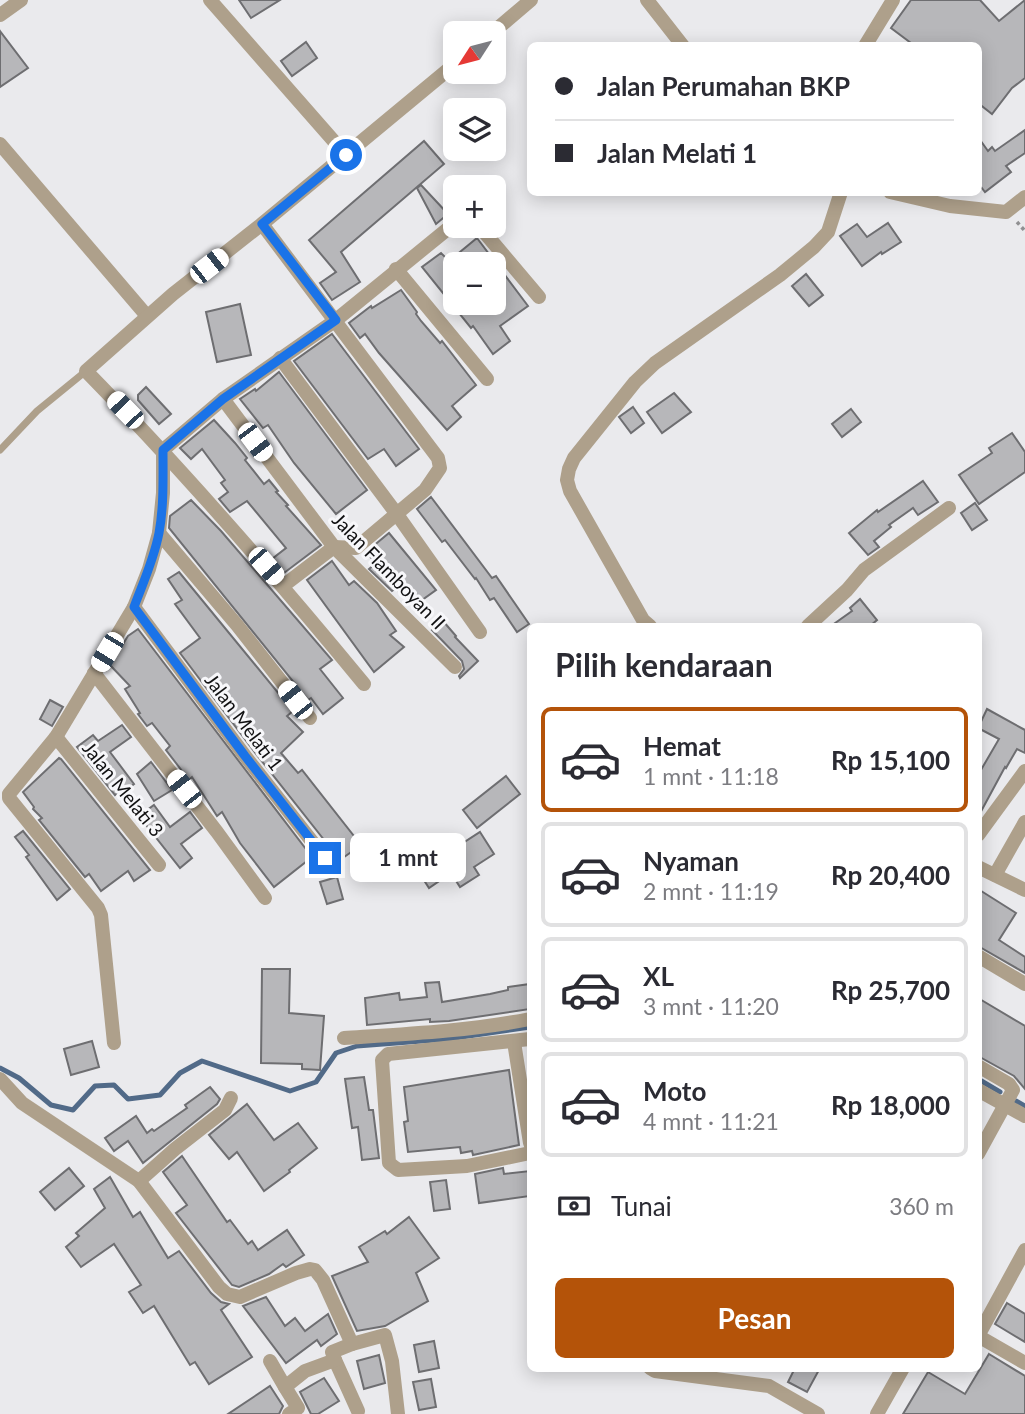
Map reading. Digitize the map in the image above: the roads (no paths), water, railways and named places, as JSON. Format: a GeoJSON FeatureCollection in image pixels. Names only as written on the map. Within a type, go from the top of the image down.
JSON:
{"type":"FeatureCollection","features":[{"type":"Feature","properties":{"kind":"street"},"geometry":{"type":"LineString","coordinates":[[0,15],[21,0]]}},
{"type":"Feature","properties":{"kind":"street"},"geometry":{"type":"LineString","coordinates":[[210,0],[346,155]]}},
{"type":"Feature","properties":{"kind":"street"},"geometry":{"type":"LineString","coordinates":[[506,21],[531,0]]}},
{"type":"Feature","properties":{"kind":"street"},"geometry":{"type":"LineString","coordinates":[[647,0],[680,42]]}},
{"type":"Feature","properties":{"kind":"street"},"geometry":{"type":"LineString","coordinates":[[868,42],[893,0]]}},
{"type":"Feature","properties":{"kind":"street"},"geometry":{"type":"LineString","coordinates":[[364,684],[283,586],[163,450],[86,371],[147,316],[443,74]]}},
{"type":"Feature","properties":{"kind":"street"},"geometry":{"type":"LineString","coordinates":[[0,144],[147,316]]}},
{"type":"Feature","properties":{"kind":"street"},"geometry":{"type":"LineString","coordinates":[[646,623],[573,497],[567,480],[569,469],[574,458],[612,408],[655,363],[780,275],[814,247],[828,232],[840,196]]}},
{"type":"Feature","properties":{"kind":"street"},"geometry":{"type":"LineString","coordinates":[[907,196],[950,206],[1006,212],[1025,197]]}},
{"type":"Feature","properties":{"kind":"street"},"geometry":{"type":"LineString","coordinates":[[262,224],[438,458],[440,468],[425,490],[356,548],[334,547],[283,586]]}},
{"type":"Feature","properties":{"kind":"street"},"geometry":{"type":"LineString","coordinates":[[114,1043],[102,915],[9,799],[11,789],[56,737],[134,607],[159,533],[163,450],[223,399],[336,320],[443,232]]}},
{"type":"Feature","properties":{"kind":"street"},"geometry":{"type":"LineString","coordinates":[[489,238],[539,296]]}},
{"type":"Feature","properties":{"kind":"street"},"geometry":{"type":"LineString","coordinates":[[396,269],[487,379]]}},
{"type":"Feature","properties":{"kind":"street"},"geometry":{"type":"LineString","coordinates":[[280,358],[396,513],[480,632]]}},
{"type":"Feature","properties":{"kind":"street","name":"Jalan Flamboyan II"},"geometry":{"type":"LineString","coordinates":[[223,399],[334,547],[455,667]]}},
{"type":"Feature","properties":{"kind":"street"},"geometry":{"type":"LineString","coordinates":[[810,623],[847,590],[864,570],[949,508]]}},
{"type":"Feature","properties":{"kind":"street"},"geometry":{"type":"LineString","coordinates":[[159,533],[237,625],[310,718]]}},
{"type":"Feature","properties":{"kind":"street","name":"Jalan Melati 1"},"geometry":{"type":"LineString","coordinates":[[134,607],[325,858]]}},
{"type":"Feature","properties":{"kind":"street"},"geometry":{"type":"LineString","coordinates":[[94,673],[265,898]]}},
{"type":"Feature","properties":{"kind":"street","name":"Jalan Melati 3"},"geometry":{"type":"LineString","coordinates":[[56,737],[159,865]]}},
{"type":"Feature","properties":{"kind":"street"},"geometry":{"type":"LineString","coordinates":[[982,830],[1025,771]]}},
{"type":"Feature","properties":{"kind":"street"},"geometry":{"type":"LineString","coordinates":[[995,875],[1025,822]]}},
{"type":"Feature","properties":{"kind":"street"},"geometry":{"type":"LineString","coordinates":[[982,869],[1025,890]]}},
{"type":"Feature","properties":{"kind":"street"},"geometry":{"type":"LineString","coordinates":[[982,959],[1025,984]]}},
{"type":"Feature","properties":{"kind":"street"},"geometry":{"type":"LineString","coordinates":[[344,1038],[423,1033],[527,1020]]}},
{"type":"Feature","properties":{"kind":"street"},"geometry":{"type":"LineString","coordinates":[[527,1040],[388,1054],[382,1060],[389,1163],[398,1170],[467,1166],[527,1154]]}},
{"type":"Feature","properties":{"kind":"street"},"geometry":{"type":"LineString","coordinates":[[514,1042],[527,1124]]}},
{"type":"Feature","properties":{"kind":"street"},"geometry":{"type":"LineString","coordinates":[[982,1068],[1013,1090],[982,1147]]}},
{"type":"Feature","properties":{"kind":"street"},"geometry":{"type":"LineString","coordinates":[[0,1079],[22,1103],[139,1181],[227,1294],[240,1297],[296,1273],[315,1270],[323,1280],[352,1344]]}},
{"type":"Feature","properties":{"kind":"street"},"geometry":{"type":"LineString","coordinates":[[982,1092],[1025,1116]]}},
{"type":"Feature","properties":{"kind":"street"},"geometry":{"type":"LineString","coordinates":[[139,1181],[225,1110],[231,1098]]}},
{"type":"Feature","properties":{"kind":"street"},"geometry":{"type":"LineString","coordinates":[[982,1329],[1025,1250]]}},
{"type":"Feature","properties":{"kind":"street"},"geometry":{"type":"LineString","coordinates":[[358,1411],[332,1352],[385,1335],[392,1361],[398,1414]]}},
{"type":"Feature","properties":{"kind":"street"},"geometry":{"type":"LineString","coordinates":[[982,1338],[1025,1363]]}},
{"type":"Feature","properties":{"kind":"street"},"geometry":{"type":"LineString","coordinates":[[285,1387],[305,1371],[335,1360]]}},
{"type":"Feature","properties":{"kind":"street"},"geometry":{"type":"LineString","coordinates":[[270,1361],[298,1408],[289,1414]]}},
{"type":"Feature","properties":{"kind":"street"},"geometry":{"type":"LineString","coordinates":[[663,1372],[769,1386],[818,1414]]}},
{"type":"Feature","properties":{"kind":"street"},"geometry":{"type":"LineString","coordinates":[[877,1414],[901,1372]]}},
{"type":"Feature","properties":{"kind":"lane"},"geometry":{"type":"LineString","coordinates":[[0,450],[37,411],[86,371]]}},
{"type":"Feature","properties":{"kind":"waterway"},"geometry":{"type":"LineString","coordinates":[[0,1068],[19,1078],[51,1105],[73,1110],[95,1086],[114,1085],[128,1099],[160,1095],[180,1073],[202,1061],[290,1091],[316,1082],[336,1053],[357,1046],[448,1039],[527,1027]]}},
{"type":"Feature","properties":{"kind":"waterway"},"geometry":{"type":"LineString","coordinates":[[982,1081],[1000,1092]]}},
{"type":"Feature","properties":{"kind":"waterway"},"geometry":{"type":"LineString","coordinates":[[1016,1101],[1025,1106]]}}]}
